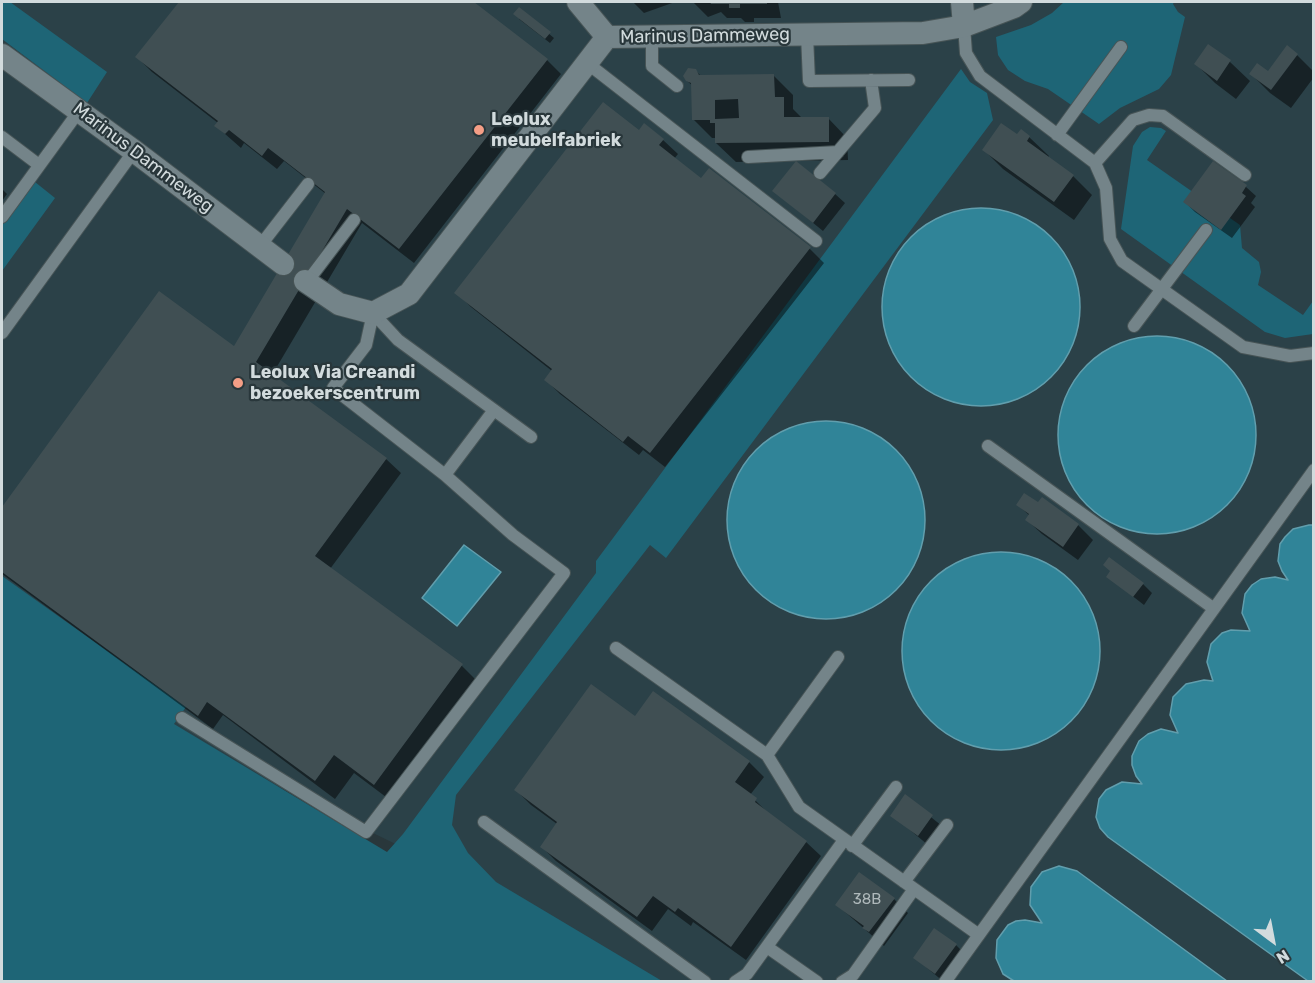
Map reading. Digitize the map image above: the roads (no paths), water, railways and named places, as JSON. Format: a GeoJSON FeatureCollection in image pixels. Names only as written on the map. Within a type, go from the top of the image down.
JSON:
{"type":"FeatureCollection","features":[{"type":"Feature","properties":{"kind":"street"},"geometry":{"type":"LineString","coordinates":[[578,2],[607,37]]}},
{"type":"Feature","properties":{"kind":"street"},"geometry":{"type":"LineString","coordinates":[[962,2],[964,26]]}},
{"type":"Feature","properties":{"kind":"street","name":"Marinus Dammeweg"},"geometry":{"type":"LineString","coordinates":[[373,313],[409,294],[607,37],[923,33],[964,26],[1014,7],[1021,2]]}},
{"type":"Feature","properties":{"kind":"street","name":"Marinus Dammeweg"},"geometry":{"type":"LineString","coordinates":[[2,55],[134,150],[283,264]]}},
{"type":"Feature","properties":{"kind":"street"},"geometry":{"type":"LineString","coordinates":[[306,281],[339,304],[373,313]]}},
{"type":"Feature","properties":{"kind":"lane"},"geometry":{"type":"LineString","coordinates":[[964,26],[966,53],[980,76],[1095,163],[1106,188],[1110,239],[1122,261],[1243,347],[1290,356],[1314,353]]}},
{"type":"Feature","properties":{"kind":"lane"},"geometry":{"type":"LineString","coordinates":[[807,35],[809,81],[909,80]]}},
{"type":"Feature","properties":{"kind":"lane"},"geometry":{"type":"LineString","coordinates":[[652,37],[652,66],[677,86]]}},
{"type":"Feature","properties":{"kind":"lane"},"geometry":{"type":"LineString","coordinates":[[1057,135],[1121,48]]}},
{"type":"Feature","properties":{"kind":"lane"},"geometry":{"type":"LineString","coordinates":[[587,63],[816,241]]}},
{"type":"Feature","properties":{"kind":"lane"},"geometry":{"type":"LineString","coordinates":[[820,173],[875,108],[871,80]]}},
{"type":"Feature","properties":{"kind":"lane"},"geometry":{"type":"LineString","coordinates":[[2,217],[79,111]]}},
{"type":"Feature","properties":{"kind":"lane"},"geometry":{"type":"LineString","coordinates":[[1095,163],[1133,120],[1149,115],[1163,116],[1245,175]]}},
{"type":"Feature","properties":{"kind":"lane"},"geometry":{"type":"LineString","coordinates":[[2,138],[39,165]]}},
{"type":"Feature","properties":{"kind":"lane"},"geometry":{"type":"LineString","coordinates":[[2,333],[134,150]]}},
{"type":"Feature","properties":{"kind":"lane"},"geometry":{"type":"LineString","coordinates":[[748,157],[838,152]]}},
{"type":"Feature","properties":{"kind":"lane"},"geometry":{"type":"LineString","coordinates":[[260,246],[308,184]]}},
{"type":"Feature","properties":{"kind":"lane"},"geometry":{"type":"LineString","coordinates":[[306,281],[354,220]]}},
{"type":"Feature","properties":{"kind":"lane"},"geometry":{"type":"LineString","coordinates":[[1134,326],[1206,230]]}},
{"type":"Feature","properties":{"kind":"lane"},"geometry":{"type":"LineString","coordinates":[[373,313],[398,340],[531,437]]}},
{"type":"Feature","properties":{"kind":"lane"},"geometry":{"type":"LineString","coordinates":[[182,718],[366,832],[564,573],[513,535],[445,475],[333,388],[366,345],[373,313]]}},
{"type":"Feature","properties":{"kind":"lane"},"geometry":{"type":"LineString","coordinates":[[445,475],[494,410]]}},
{"type":"Feature","properties":{"kind":"lane"},"geometry":{"type":"LineString","coordinates":[[988,446],[1213,608]]}},
{"type":"Feature","properties":{"kind":"lane"},"geometry":{"type":"LineString","coordinates":[[945,981],[1314,470]]}},
{"type":"Feature","properties":{"kind":"lane"},"geometry":{"type":"LineString","coordinates":[[616,648],[767,755],[799,807],[978,936]]}},
{"type":"Feature","properties":{"kind":"lane"},"geometry":{"type":"LineString","coordinates":[[767,755],[838,657]]}},
{"type":"Feature","properties":{"kind":"lane"},"geometry":{"type":"LineString","coordinates":[[735,981],[747,974],[848,843],[896,787]]}},
{"type":"Feature","properties":{"kind":"lane"},"geometry":{"type":"LineString","coordinates":[[484,822],[705,981]]}},
{"type":"Feature","properties":{"kind":"lane"},"geometry":{"type":"LineString","coordinates":[[842,981],[853,975],[947,825]]}},
{"type":"Feature","properties":{"kind":"lane"},"geometry":{"type":"LineString","coordinates":[[767,947],[817,981]]}},
{"type":"Feature","properties":{"kind":"place","name":"Leolux meubelfabriek"},"geometry":{"type":"Point","coordinates":[479,130]}},
{"type":"Feature","properties":{"kind":"place","name":"Leolux Via Creandi bezoekerscentrum"},"geometry":{"type":"Point","coordinates":[238,383]}}]}
